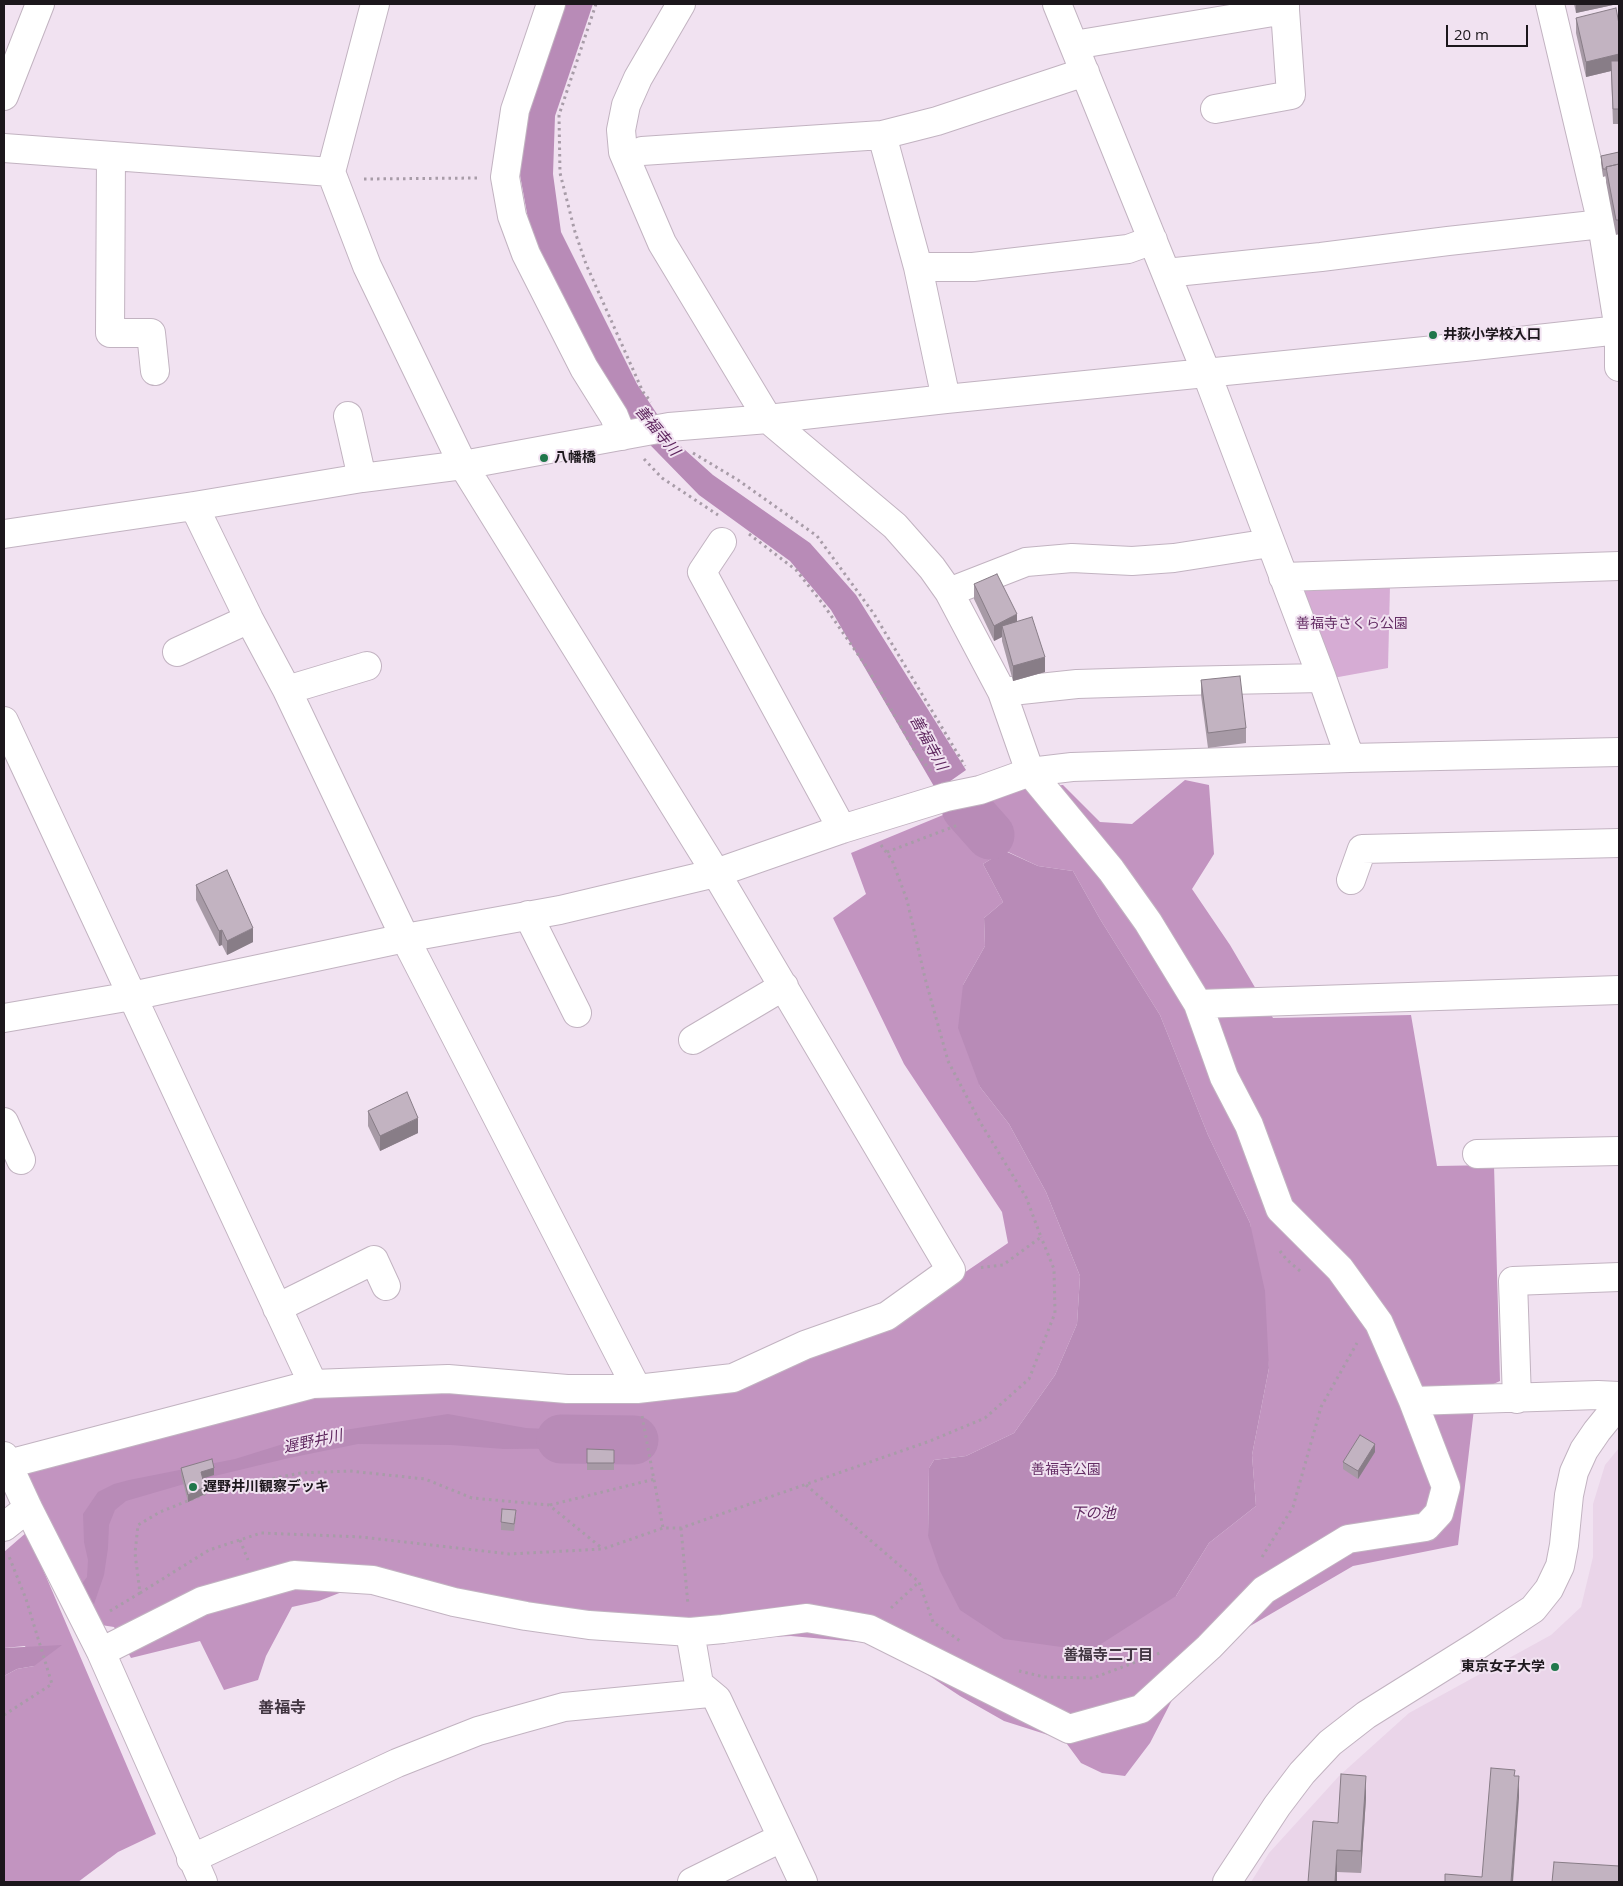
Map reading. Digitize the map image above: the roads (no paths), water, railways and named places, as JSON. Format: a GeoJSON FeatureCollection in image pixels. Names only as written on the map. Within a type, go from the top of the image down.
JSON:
{"type":"FeatureCollection","features":[{"type":"Feature","properties":{"kind":"street"},"geometry":{"type":"LineString","coordinates":[[4,96],[40,4]]}},
{"type":"Feature","properties":{"kind":"street"},"geometry":{"type":"LineString","coordinates":[[375,4],[331,172],[367,266],[463,465],[716,873],[951,1270],[887,1316],[805,1345],[733,1378],[637,1389],[567,1389],[448,1379],[313,1384],[6,1460],[28,1508],[88,1624],[197,1871],[397,1763],[478,1731],[564,1708],[709,1693]]}},
{"type":"Feature","properties":{"kind":"street"},"geometry":{"type":"LineString","coordinates":[[551,4],[515,110],[505,177],[512,216],[526,254],[584,368],[627,435]]}},
{"type":"Feature","properties":{"kind":"street"},"geometry":{"type":"LineString","coordinates":[[101,1652],[202,1601],[294,1575],[374,1580],[454,1602],[526,1616],[589,1625],[690,1632],[724,1630],[807,1618],[869,1630],[1069,1729],[1141,1709],[1209,1647],[1264,1590],[1348,1539],[1426,1527],[1439,1513],[1446,1487],[1414,1401],[1379,1323],[1340,1269],[1280,1209],[1249,1125],[1224,1077],[1198,1004],[1152,929],[1111,870],[1030,772],[1002,692],[949,592],[932,568],[895,526],[768,419],[662,243],[623,152],[621,130],[626,105],[638,78],[681,4]]}},
{"type":"Feature","properties":{"kind":"street"},"geometry":{"type":"LineString","coordinates":[[1057,4],[1206,372],[1322,678],[1350,758]]}},
{"type":"Feature","properties":{"kind":"street"},"geometry":{"type":"LineString","coordinates":[[1550,4],[1602,224],[1619,330],[1619,367]]}},
{"type":"Feature","properties":{"kind":"street"},"geometry":{"type":"LineString","coordinates":[[1074,46],[1285,7],[1291,95],[1215,109]]}},
{"type":"Feature","properties":{"kind":"street"},"geometry":{"type":"LineString","coordinates":[[642,151],[882,135],[937,121],[1084,72]]}},
{"type":"Feature","properties":{"kind":"street"},"geometry":{"type":"LineString","coordinates":[[882,135],[918,267],[946,399]]}},
{"type":"Feature","properties":{"kind":"street"},"geometry":{"type":"LineString","coordinates":[[4,148],[331,172]]}},
{"type":"Feature","properties":{"kind":"street"},"geometry":{"type":"LineString","coordinates":[[111,156],[110,333],[151,333],[156,371]]}},
{"type":"Feature","properties":{"kind":"street"},"geometry":{"type":"LineString","coordinates":[[1166,273],[1602,224]]}},
{"type":"Feature","properties":{"kind":"street"},"geometry":{"type":"LineString","coordinates":[[918,267],[992,265],[1128,249],[1153,240]]}},
{"type":"Feature","properties":{"kind":"street"},"geometry":{"type":"LineString","coordinates":[[4,534],[194,506],[362,478],[463,465],[665,428],[768,419],[1619,330]]}},
{"type":"Feature","properties":{"kind":"street"},"geometry":{"type":"LineString","coordinates":[[348,416],[362,478]]}},
{"type":"Feature","properties":{"kind":"street"},"geometry":{"type":"LineString","coordinates":[[194,506],[249,619],[287,690],[405,938],[637,1389]]}},
{"type":"Feature","properties":{"kind":"street"},"geometry":{"type":"LineString","coordinates":[[732,536],[702,572],[842,829]]}},
{"type":"Feature","properties":{"kind":"street"},"geometry":{"type":"LineString","coordinates":[[949,592],[1026,562],[1072,558],[1132,561],[1174,558],[1270,543]]}},
{"type":"Feature","properties":{"kind":"street"},"geometry":{"type":"LineString","coordinates":[[1283,577],[1619,566]]}},
{"type":"Feature","properties":{"kind":"street"},"geometry":{"type":"LineString","coordinates":[[177,652],[249,619]]}},
{"type":"Feature","properties":{"kind":"street"},"geometry":{"type":"LineString","coordinates":[[287,690],[367,666]]}},
{"type":"Feature","properties":{"kind":"street"},"geometry":{"type":"LineString","coordinates":[[1002,692],[1077,684],[1178,680],[1322,678]]}},
{"type":"Feature","properties":{"kind":"street"},"geometry":{"type":"LineString","coordinates":[[4,721],[313,1384]]}},
{"type":"Feature","properties":{"kind":"street"},"geometry":{"type":"LineString","coordinates":[[4,1018],[132,996],[405,938],[560,910],[716,873],[842,829],[946,797],[980,790],[1030,772],[1072,766],[1619,752]]}},
{"type":"Feature","properties":{"kind":"street"},"geometry":{"type":"LineString","coordinates":[[1351,880],[1362,849],[1619,844]]}},
{"type":"Feature","properties":{"kind":"street"},"geometry":{"type":"LineString","coordinates":[[528,915],[577,1013]]}},
{"type":"Feature","properties":{"kind":"street"},"geometry":{"type":"LineString","coordinates":[[693,1040],[784,986]]}},
{"type":"Feature","properties":{"kind":"street"},"geometry":{"type":"LineString","coordinates":[[1198,1004],[1619,990]]}},
{"type":"Feature","properties":{"kind":"street"},"geometry":{"type":"LineString","coordinates":[[4,1122],[21,1160]]}},
{"type":"Feature","properties":{"kind":"street"},"geometry":{"type":"LineString","coordinates":[[1477,1154],[1619,1151]]}},
{"type":"Feature","properties":{"kind":"street"},"geometry":{"type":"LineString","coordinates":[[277,1308],[374,1260],[386,1286]]}},
{"type":"Feature","properties":{"kind":"street"},"geometry":{"type":"LineString","coordinates":[[1517,1399],[1513,1281],[1619,1277]]}},
{"type":"Feature","properties":{"kind":"street"},"geometry":{"type":"LineString","coordinates":[[1414,1401],[1598,1395],[1619,1396]]}},
{"type":"Feature","properties":{"kind":"street"},"geometry":{"type":"LineString","coordinates":[[1227,1882],[1277,1806],[1302,1773],[1330,1743],[1366,1715],[1533,1608],[1549,1589],[1560,1566],[1569,1495],[1574,1472],[1584,1450],[1597,1431],[1619,1408]]}},
{"type":"Feature","properties":{"kind":"street"},"geometry":{"type":"LineString","coordinates":[[6,1540],[28,1508]]}},
{"type":"Feature","properties":{"kind":"street"},"geometry":{"type":"LineString","coordinates":[[690,1632],[699,1684],[717,1699],[803,1882]]}},
{"type":"Feature","properties":{"kind":"street"},"geometry":{"type":"LineString","coordinates":[[692,1882],[781,1838]]}},
{"type":"Feature","properties":{"kind":"water"},"geometry":{"type":"Polygon","coordinates":[[[561,4],[593,4],[555,116],[553,174],[561,232],[637,384],[675,441],[713,475],[810,543],[856,595],[966,770],[949,782],[935,788],[831,610],[790,561],[699,495],[616,410],[533,246],[520,175],[525,112],[561,4]]]}},
{"type":"Feature","properties":{"kind":"water","name":"下の池"},"geometry":{"type":"Polygon","coordinates":[[[995,831],[1005,851],[1038,866],[1073,871],[1100,919],[1160,1015],[1208,1135],[1250,1223],[1265,1291],[1269,1368],[1252,1455],[1256,1506],[1209,1543],[1176,1596],[1090,1651],[1004,1639],[960,1610],[940,1571],[928,1536],[929,1468],[934,1460],[966,1456],[1014,1433],[1055,1375],[1077,1324],[1080,1276],[1046,1192],[1009,1124],[980,1087],[958,1028],[963,985],[985,946],[984,918],[1003,902],[983,864],[996,856],[986,838],[995,831]]]}},
{"type":"Feature","properties":{"kind":"water"},"geometry":{"type":"Polygon","coordinates":[[[448,1414],[526,1428],[627,1433],[626,1448],[504,1449],[451,1445],[358,1444],[198,1480],[126,1501],[115,1510],[109,1525],[104,1575],[94,1604],[78,1589],[87,1577],[88,1560],[84,1542],[83,1514],[98,1492],[114,1484],[235,1459],[312,1435],[448,1414]]]}},
{"type":"Feature","properties":{"kind":"water"},"geometry":{"type":"Polygon","coordinates":[[[62,1645],[34,1666],[17,1669],[4,1676],[4,1648],[62,1645]]]}},
{"type":"Feature","properties":{"kind":"waterway","name":"善福寺川"},"geometry":{"type":"LineString","coordinates":[[966,808],[990,835]]}},
{"type":"Feature","properties":{"kind":"waterway","name":"遅野井川"},"geometry":{"type":"LineString","coordinates":[[561,1439],[634,1440]]}},
{"type":"Feature","properties":{"kind":"place","name":"井荻小学校入口"},"geometry":{"type":"Point","coordinates":[1433,335]}},
{"type":"Feature","properties":{"kind":"place","name":"八幡橋"},"geometry":{"type":"Point","coordinates":[544,458]}},
{"type":"Feature","properties":{"kind":"place","name":"遅野井川観察デッキ"},"geometry":{"type":"Point","coordinates":[193,1487]}},
{"type":"Feature","properties":{"kind":"place","name":"東京女子大学"},"geometry":{"type":"Point","coordinates":[1555,1667]}},
{"type":"Feature","properties":{"kind":"district","name":"善福寺二丁目"},"geometry":{"type":"Point","coordinates":[1108,1656]}},
{"type":"Feature","properties":{"kind":"district","name":"善福寺"},"geometry":{"type":"Point","coordinates":[282,1708]}},
{"type":"Feature","properties":{"kind":"park label","name":"善福寺さくら公園"},"geometry":{"type":"Point","coordinates":[1352,624]}},
{"type":"Feature","properties":{"kind":"park label","name":"善福寺公園"},"geometry":{"type":"Point","coordinates":[1066,1470]}}]}
